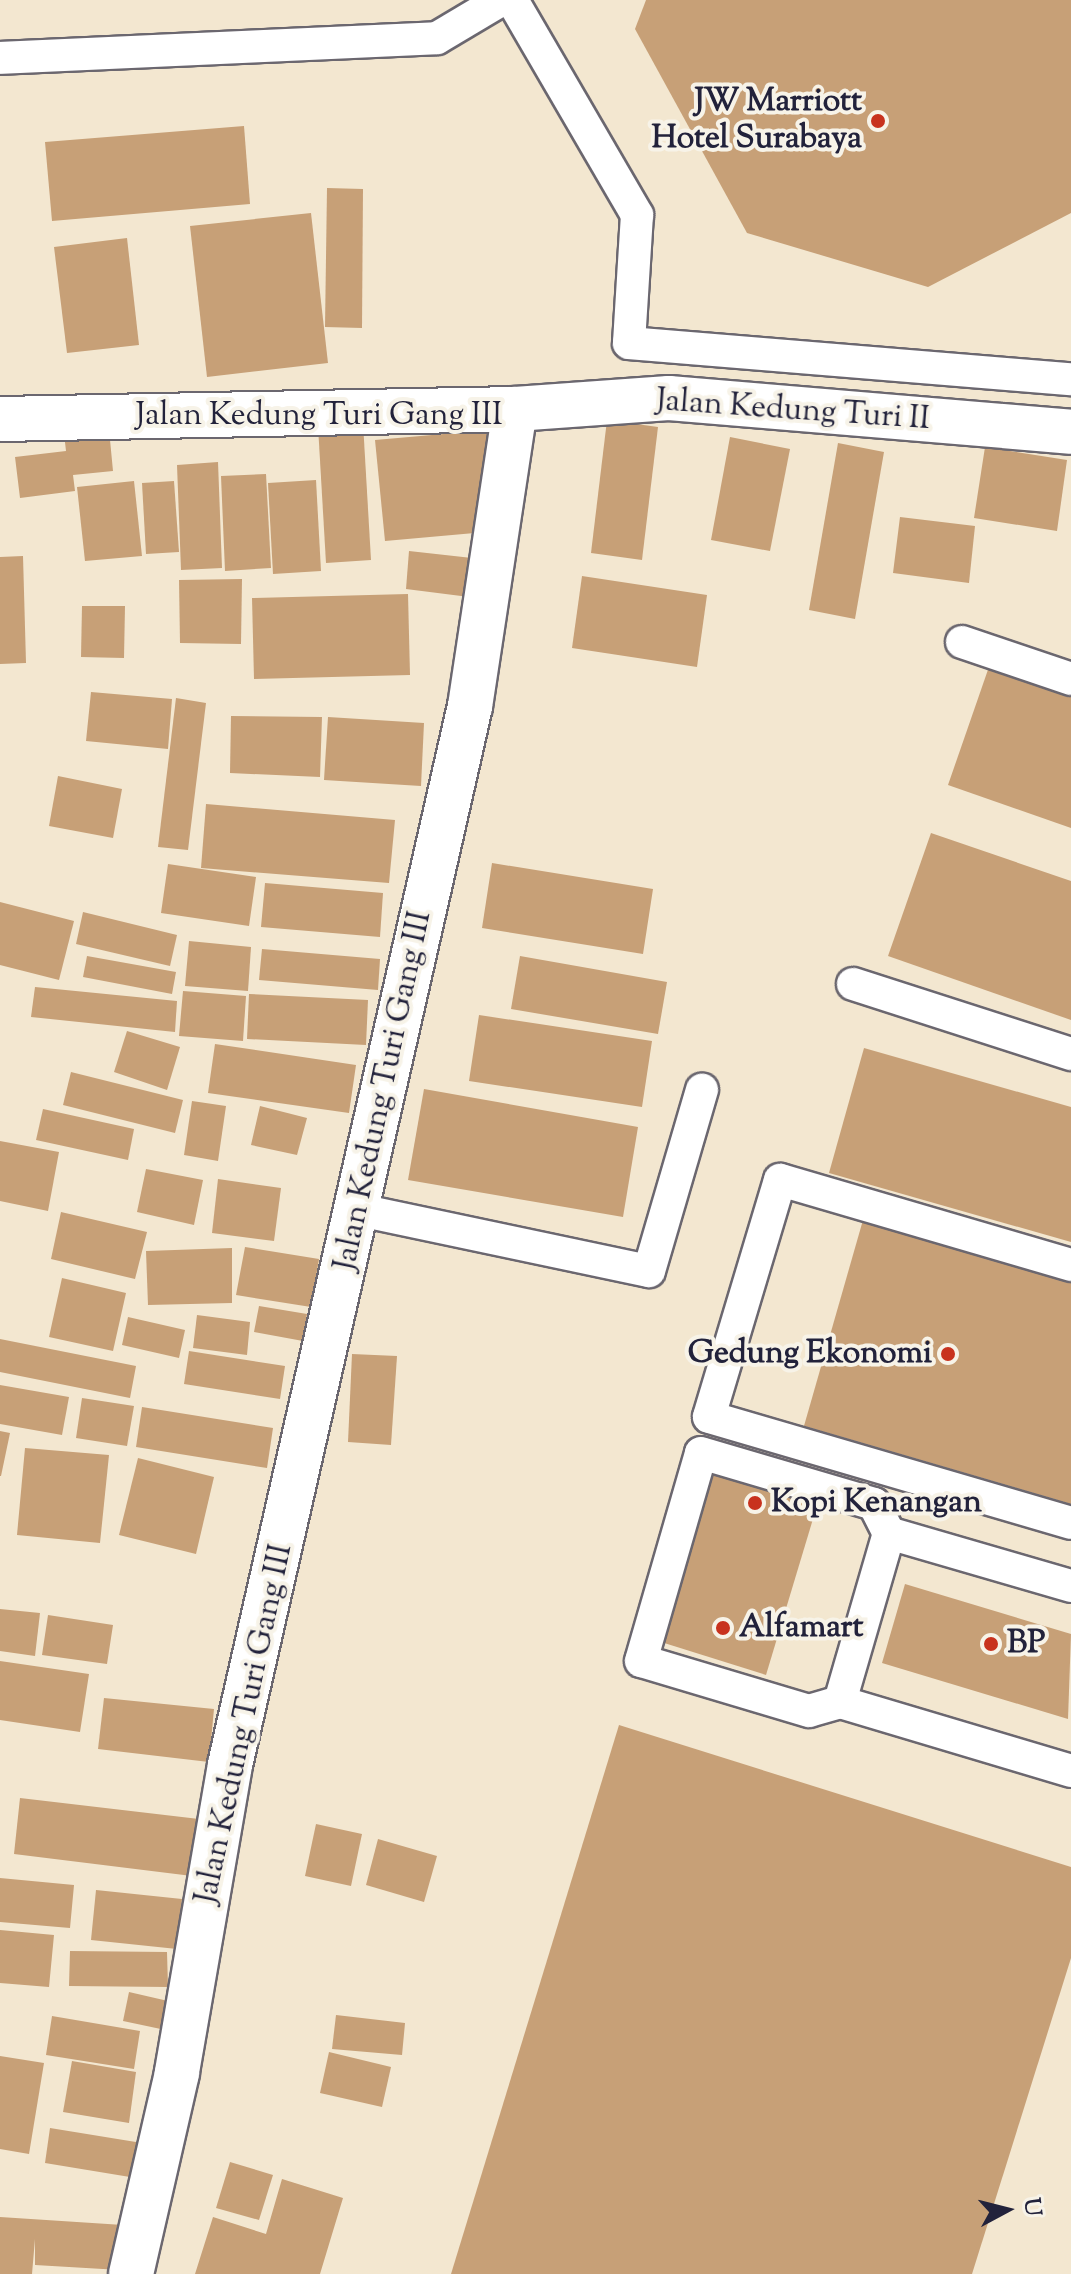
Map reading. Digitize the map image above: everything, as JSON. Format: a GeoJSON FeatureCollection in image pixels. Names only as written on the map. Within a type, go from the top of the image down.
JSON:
{"type":"FeatureCollection","features":[{"type":"Feature","properties":{"kind":"street","name":"Jalan Kedung Turi II"},"geometry":{"type":"LineString","coordinates":[[515,409],[669,398],[1071,432]]}},
{"type":"Feature","properties":{"kind":"street","name":"Jalan Kedung Turi Gang III"},"geometry":{"type":"LineString","coordinates":[[0,419],[515,409],[470,706],[359,1210],[230,1765],[177,2073],[131,2274]]}},
{"type":"Feature","properties":{"kind":"lane"},"geometry":{"type":"LineString","coordinates":[[0,58],[437,38],[501,0]]}},
{"type":"Feature","properties":{"kind":"lane"},"geometry":{"type":"LineString","coordinates":[[512,0],[637,215],[629,343],[1071,379]]}},
{"type":"Feature","properties":{"kind":"lane"},"geometry":{"type":"LineString","coordinates":[[962,642],[1071,679]]}},
{"type":"Feature","properties":{"kind":"lane"},"geometry":{"type":"LineString","coordinates":[[853,984],[1071,1054]]}},
{"type":"Feature","properties":{"kind":"lane"},"geometry":{"type":"LineString","coordinates":[[359,1210],[649,1271],[702,1090]]}},
{"type":"Feature","properties":{"kind":"lane"},"geometry":{"type":"LineString","coordinates":[[1071,1265],[780,1180],[709,1417],[1071,1523]]}},
{"type":"Feature","properties":{"kind":"lane"},"geometry":{"type":"LineString","coordinates":[[840,1702],[889,1533],[874,1504],[701,1453],[641,1661],[809,1711],[840,1702],[1071,1771]]}},
{"type":"Feature","properties":{"kind":"lane"},"geometry":{"type":"LineString","coordinates":[[889,1533],[1071,1586]]}},
{"type":"Feature","properties":{"kind":"building","name":"JW Marriott Hotel Surabaya"},"geometry":{"type":"Polygon","coordinates":[[[646,0],[1071,0],[1071,213],[928,287],[747,233],[635,29],[646,0]]]}},
{"type":"Feature","properties":{"kind":"building"},"geometry":{"type":"Polygon","coordinates":[[[244,126],[250,204],[52,221],[45,142],[244,126]]]}},
{"type":"Feature","properties":{"kind":"building"},"geometry":{"type":"Polygon","coordinates":[[[327,188],[363,189],[362,328],[325,327],[327,188]]]}},
{"type":"Feature","properties":{"kind":"building"},"geometry":{"type":"Polygon","coordinates":[[[311,213],[328,363],[207,377],[190,226],[311,213]]]}},
{"type":"Feature","properties":{"kind":"building"},"geometry":{"type":"Polygon","coordinates":[[[127,238],[139,345],[67,353],[54,247],[127,238]]]}},
{"type":"Feature","properties":{"kind":"building"},"geometry":{"type":"Polygon","coordinates":[[[108,419],[113,471],[73,475],[75,491],[20,498],[15,457],[66,451],[63,425],[108,419]]]}},
{"type":"Feature","properties":{"kind":"building"},"geometry":{"type":"Polygon","coordinates":[[[607,420],[658,427],[642,560],[591,553],[607,420]]]}},
{"type":"Feature","properties":{"kind":"building"},"geometry":{"type":"Polygon","coordinates":[[[363,423],[371,560],[326,563],[318,426],[363,423]]]}},
{"type":"Feature","properties":{"kind":"building"},"geometry":{"type":"Polygon","coordinates":[[[489,430],[497,531],[385,541],[375,440],[489,430]]]}},
{"type":"Feature","properties":{"kind":"building"},"geometry":{"type":"Polygon","coordinates":[[[730,437],[790,449],[770,551],[711,540],[730,437]]]}},
{"type":"Feature","properties":{"kind":"building"},"geometry":{"type":"Polygon","coordinates":[[[838,443],[884,452],[855,619],[809,610],[838,443]]]}},
{"type":"Feature","properties":{"kind":"building"},"geometry":{"type":"Polygon","coordinates":[[[985,447],[1067,460],[1057,531],[974,518],[985,447]]]}},
{"type":"Feature","properties":{"kind":"building"},"geometry":{"type":"Polygon","coordinates":[[[218,462],[222,568],[181,570],[177,465],[218,462]]]}},
{"type":"Feature","properties":{"kind":"building"},"geometry":{"type":"Polygon","coordinates":[[[266,474],[271,568],[225,571],[221,476],[266,474]]]}},
{"type":"Feature","properties":{"kind":"building"},"geometry":{"type":"Polygon","coordinates":[[[316,480],[321,571],[273,574],[268,483],[316,480]]]}},
{"type":"Feature","properties":{"kind":"building"},"geometry":{"type":"Polygon","coordinates":[[[134,481],[142,556],[85,561],[77,487],[134,481]]]}},
{"type":"Feature","properties":{"kind":"building"},"geometry":{"type":"Polygon","coordinates":[[[174,481],[179,552],[146,554],[142,483],[174,481]]]}},
{"type":"Feature","properties":{"kind":"building"},"geometry":{"type":"Polygon","coordinates":[[[900,517],[975,526],[969,583],[893,573],[900,517]]]}},
{"type":"Feature","properties":{"kind":"building"},"geometry":{"type":"Polygon","coordinates":[[[409,551],[481,559],[477,598],[406,589],[409,551]]]}},
{"type":"Feature","properties":{"kind":"building"},"geometry":{"type":"Polygon","coordinates":[[[23,556],[26,663],[0,664],[0,557],[23,556]]]}},
{"type":"Feature","properties":{"kind":"building"},"geometry":{"type":"Polygon","coordinates":[[[582,576],[707,595],[697,667],[572,648],[582,576]]]}},
{"type":"Feature","properties":{"kind":"building"},"geometry":{"type":"Polygon","coordinates":[[[242,579],[241,644],[180,643],[179,580],[242,579]]]}},
{"type":"Feature","properties":{"kind":"building"},"geometry":{"type":"Polygon","coordinates":[[[408,594],[410,675],[254,679],[252,598],[408,594]]]}},
{"type":"Feature","properties":{"kind":"building"},"geometry":{"type":"Polygon","coordinates":[[[82,606],[125,606],[124,658],[81,657],[82,606]]]}},
{"type":"Feature","properties":{"kind":"building"},"geometry":{"type":"Polygon","coordinates":[[[991,661],[1071,689],[1071,828],[948,785],[991,661]]]}},
{"type":"Feature","properties":{"kind":"building"},"geometry":{"type":"Polygon","coordinates":[[[91,692],[172,699],[168,749],[86,741],[91,692]]]}},
{"type":"Feature","properties":{"kind":"building"},"geometry":{"type":"Polygon","coordinates":[[[176,698],[206,703],[188,850],[158,847],[176,698]]]}},
{"type":"Feature","properties":{"kind":"building"},"geometry":{"type":"Polygon","coordinates":[[[231,716],[322,717],[320,777],[230,773],[231,716]]]}},
{"type":"Feature","properties":{"kind":"building"},"geometry":{"type":"Polygon","coordinates":[[[328,717],[424,723],[421,786],[324,780],[328,717]]]}},
{"type":"Feature","properties":{"kind":"building"},"geometry":{"type":"Polygon","coordinates":[[[58,776],[122,789],[113,838],[49,826],[58,776]]]}},
{"type":"Feature","properties":{"kind":"building"},"geometry":{"type":"Polygon","coordinates":[[[206,804],[395,820],[389,883],[201,868],[206,804]]]}},
{"type":"Feature","properties":{"kind":"building"},"geometry":{"type":"Polygon","coordinates":[[[931,833],[1071,881],[1071,1020],[888,956],[931,833]]]}},
{"type":"Feature","properties":{"kind":"building"},"geometry":{"type":"Polygon","coordinates":[[[492,863],[653,889],[643,954],[482,928],[492,863]]]}},
{"type":"Feature","properties":{"kind":"building"},"geometry":{"type":"Polygon","coordinates":[[[168,864],[256,877],[249,926],[161,913],[168,864]]]}},
{"type":"Feature","properties":{"kind":"building"},"geometry":{"type":"Polygon","coordinates":[[[265,883],[383,893],[380,937],[261,927],[265,883]]]}},
{"type":"Feature","properties":{"kind":"building"},"geometry":{"type":"Polygon","coordinates":[[[0,902],[74,921],[59,980],[0,965],[0,902]]]}},
{"type":"Feature","properties":{"kind":"building"},"geometry":{"type":"Polygon","coordinates":[[[83,912],[177,935],[170,966],[76,944],[83,912]]]}},
{"type":"Feature","properties":{"kind":"building"},"geometry":{"type":"Polygon","coordinates":[[[189,941],[251,947],[248,991],[185,986],[189,941]]]}},
{"type":"Feature","properties":{"kind":"building"},"geometry":{"type":"Polygon","coordinates":[[[262,949],[380,959],[378,990],[259,980],[262,949]]]}},
{"type":"Feature","properties":{"kind":"building"},"geometry":{"type":"Polygon","coordinates":[[[87,956],[176,972],[172,994],[83,977],[87,956]]]}},
{"type":"Feature","properties":{"kind":"building"},"geometry":{"type":"Polygon","coordinates":[[[520,956],[667,982],[658,1034],[511,1009],[520,956]]]}},
{"type":"Feature","properties":{"kind":"building"},"geometry":{"type":"Polygon","coordinates":[[[35,987],[177,1001],[175,1032],[31,1017],[35,987]]]}},
{"type":"Feature","properties":{"kind":"building"},"geometry":{"type":"Polygon","coordinates":[[[183,991],[246,996],[243,1041],[179,1036],[183,991]]]}},
{"type":"Feature","properties":{"kind":"building"},"geometry":{"type":"Polygon","coordinates":[[[249,994],[368,1000],[366,1045],[247,1039],[249,994]]]}},
{"type":"Feature","properties":{"kind":"building"},"geometry":{"type":"Polygon","coordinates":[[[479,1015],[652,1041],[642,1107],[469,1081],[479,1015]]]}},
{"type":"Feature","properties":{"kind":"building"},"geometry":{"type":"Polygon","coordinates":[[[127,1031],[180,1047],[167,1090],[114,1072],[127,1031]]]}},
{"type":"Feature","properties":{"kind":"building"},"geometry":{"type":"Polygon","coordinates":[[[215,1044],[356,1065],[349,1113],[208,1093],[215,1044]]]}},
{"type":"Feature","properties":{"kind":"building"},"geometry":{"type":"Polygon","coordinates":[[[864,1048],[1071,1107],[1071,1242],[829,1173],[864,1048]]]}},
{"type":"Feature","properties":{"kind":"building"},"geometry":{"type":"Polygon","coordinates":[[[71,1072],[183,1100],[175,1133],[63,1105],[71,1072]]]}},
{"type":"Feature","properties":{"kind":"building"},"geometry":{"type":"Polygon","coordinates":[[[424,1089],[638,1127],[623,1217],[408,1180],[424,1089]]]}},
{"type":"Feature","properties":{"kind":"building"},"geometry":{"type":"Polygon","coordinates":[[[192,1101],[226,1106],[218,1161],[184,1155],[192,1101]]]}},
{"type":"Feature","properties":{"kind":"building"},"geometry":{"type":"Polygon","coordinates":[[[260,1106],[307,1118],[297,1155],[251,1145],[260,1106]]]}},
{"type":"Feature","properties":{"kind":"building"},"geometry":{"type":"Polygon","coordinates":[[[43,1109],[134,1129],[128,1160],[36,1140],[43,1109]]]}},
{"type":"Feature","properties":{"kind":"building"},"geometry":{"type":"Polygon","coordinates":[[[0,1141],[59,1152],[48,1211],[0,1201],[0,1141]]]}},
{"type":"Feature","properties":{"kind":"building"},"geometry":{"type":"Polygon","coordinates":[[[146,1169],[203,1180],[194,1225],[137,1212],[146,1169]]]}},
{"type":"Feature","properties":{"kind":"building"},"geometry":{"type":"Polygon","coordinates":[[[218,1179],[281,1188],[274,1241],[212,1233],[218,1179]]]}},
{"type":"Feature","properties":{"kind":"building"},"geometry":{"type":"Polygon","coordinates":[[[61,1212],[147,1232],[135,1279],[51,1259],[61,1212]]]}},
{"type":"Feature","properties":{"kind":"building","name":"Gedung Ekonomi"},"geometry":{"type":"Polygon","coordinates":[[[863,1220],[1071,1282],[1071,1504],[804,1426],[863,1220]]]}},
{"type":"Feature","properties":{"kind":"building"},"geometry":{"type":"Polygon","coordinates":[[[245,1247],[319,1259],[311,1307],[236,1295],[245,1247]]]}},
{"type":"Feature","properties":{"kind":"building"},"geometry":{"type":"Polygon","coordinates":[[[232,1248],[232,1303],[148,1305],[146,1251],[232,1248]]]}},
{"type":"Feature","properties":{"kind":"building"},"geometry":{"type":"Polygon","coordinates":[[[62,1278],[126,1293],[113,1351],[49,1337],[62,1278]]]}},
{"type":"Feature","properties":{"kind":"building"},"geometry":{"type":"Polygon","coordinates":[[[259,1306],[307,1314],[303,1341],[254,1332],[259,1306]]]}},
{"type":"Feature","properties":{"kind":"building"},"geometry":{"type":"Polygon","coordinates":[[[197,1315],[250,1322],[247,1355],[193,1348],[197,1315]]]}},
{"type":"Feature","properties":{"kind":"building"},"geometry":{"type":"Polygon","coordinates":[[[128,1317],[185,1330],[179,1358],[122,1345],[128,1317]]]}},
{"type":"Feature","properties":{"kind":"building"},"geometry":{"type":"Polygon","coordinates":[[[0,1339],[136,1366],[130,1398],[0,1372],[0,1339]]]}},
{"type":"Feature","properties":{"kind":"building"},"geometry":{"type":"Polygon","coordinates":[[[189,1351],[285,1366],[280,1399],[184,1384],[189,1351]]]}},
{"type":"Feature","properties":{"kind":"building"},"geometry":{"type":"Polygon","coordinates":[[[352,1354],[397,1356],[391,1445],[348,1442],[352,1354]]]}},
{"type":"Feature","properties":{"kind":"building"},"geometry":{"type":"Polygon","coordinates":[[[0,1385],[69,1397],[62,1435],[0,1424],[0,1385]]]}},
{"type":"Feature","properties":{"kind":"building"},"geometry":{"type":"Polygon","coordinates":[[[82,1398],[134,1406],[127,1446],[76,1438],[82,1398]]]}},
{"type":"Feature","properties":{"kind":"building"},"geometry":{"type":"Polygon","coordinates":[[[142,1407],[273,1428],[267,1468],[136,1447],[142,1407]]]}},
{"type":"Feature","properties":{"kind":"building"},"geometry":{"type":"Polygon","coordinates":[[[0,1431],[10,1433],[1,1476],[0,1476],[0,1431]]]}},
{"type":"Feature","properties":{"kind":"building"},"geometry":{"type":"Polygon","coordinates":[[[25,1448],[109,1455],[100,1543],[17,1535],[25,1448]]]}},
{"type":"Feature","properties":{"kind":"building"},"geometry":{"type":"Polygon","coordinates":[[[138,1458],[214,1477],[196,1554],[119,1535],[138,1458]]]}},
{"type":"Feature","properties":{"kind":"building"},"geometry":{"type":"Polygon","coordinates":[[[715,1466],[819,1499],[766,1675],[661,1642],[715,1466]]]}},
{"type":"Feature","properties":{"kind":"building"},"geometry":{"type":"Polygon","coordinates":[[[905,1584],[1071,1634],[1068,1719],[882,1663],[905,1584]]]}},
{"type":"Feature","properties":{"kind":"building"},"geometry":{"type":"Polygon","coordinates":[[[0,1609],[40,1613],[35,1656],[0,1651],[0,1609]]]}},
{"type":"Feature","properties":{"kind":"building"},"geometry":{"type":"Polygon","coordinates":[[[48,1615],[113,1625],[107,1664],[42,1655],[48,1615]]]}},
{"type":"Feature","properties":{"kind":"building"},"geometry":{"type":"Polygon","coordinates":[[[0,1661],[89,1674],[80,1732],[0,1720],[0,1661]]]}},
{"type":"Feature","properties":{"kind":"building"},"geometry":{"type":"Polygon","coordinates":[[[104,1698],[214,1709],[209,1762],[98,1749],[104,1698]]]}},
{"type":"Feature","properties":{"kind":"building"},"geometry":{"type":"Polygon","coordinates":[[[619,1725],[1071,1867],[1071,1958],[972,2274],[451,2274],[619,1725]]]}},
{"type":"Feature","properties":{"kind":"building"},"geometry":{"type":"Polygon","coordinates":[[[20,1798],[199,1819],[192,1876],[14,1854],[20,1798]]]}},
{"type":"Feature","properties":{"kind":"building"},"geometry":{"type":"Polygon","coordinates":[[[316,1824],[362,1834],[351,1886],[305,1876],[316,1824]]]}},
{"type":"Feature","properties":{"kind":"building"},"geometry":{"type":"Polygon","coordinates":[[[378,1839],[437,1856],[424,1902],[366,1885],[378,1839]]]}},
{"type":"Feature","properties":{"kind":"building"},"geometry":{"type":"Polygon","coordinates":[[[0,1878],[74,1885],[70,1928],[0,1922],[0,1878]]]}},
{"type":"Feature","properties":{"kind":"building"},"geometry":{"type":"Polygon","coordinates":[[[96,1890],[182,1899],[177,1949],[91,1940],[96,1890]]]}},
{"type":"Feature","properties":{"kind":"building"},"geometry":{"type":"Polygon","coordinates":[[[0,1930],[54,1935],[49,1987],[0,1983],[0,1930]]]}},
{"type":"Feature","properties":{"kind":"building"},"geometry":{"type":"Polygon","coordinates":[[[70,1951],[167,1952],[168,1987],[69,1986],[70,1951]]]}},
{"type":"Feature","properties":{"kind":"building"},"geometry":{"type":"Polygon","coordinates":[[[129,1992],[181,2004],[175,2032],[123,2021],[129,1992]]]}},
{"type":"Feature","properties":{"kind":"building"},"geometry":{"type":"Polygon","coordinates":[[[336,2015],[405,2023],[402,2055],[332,2049],[336,2015]]]}},
{"type":"Feature","properties":{"kind":"building"},"geometry":{"type":"Polygon","coordinates":[[[52,2016],[140,2031],[134,2069],[46,2055],[52,2016]]]}},
{"type":"Feature","properties":{"kind":"building"},"geometry":{"type":"Polygon","coordinates":[[[329,2052],[391,2067],[382,2107],[320,2093],[329,2052]]]}},
{"type":"Feature","properties":{"kind":"building"},"geometry":{"type":"Polygon","coordinates":[[[0,2056],[44,2063],[29,2154],[0,2149],[0,2056]]]}},
{"type":"Feature","properties":{"kind":"building"},"geometry":{"type":"Polygon","coordinates":[[[72,2061],[136,2072],[129,2123],[63,2112],[72,2061]]]}},
{"type":"Feature","properties":{"kind":"building"},"geometry":{"type":"Polygon","coordinates":[[[50,2128],[142,2143],[136,2178],[45,2163],[50,2128]]]}},
{"type":"Feature","properties":{"kind":"building"},"geometry":{"type":"Polygon","coordinates":[[[230,2162],[273,2175],[259,2220],[216,2208],[230,2162]]]}},
{"type":"Feature","properties":{"kind":"building"},"geometry":{"type":"Polygon","coordinates":[[[282,2179],[343,2198],[320,2274],[195,2274],[213,2217],[266,2234],[282,2179]]]}},
{"type":"Feature","properties":{"kind":"building"},"geometry":{"type":"Polygon","coordinates":[[[0,2217],[123,2225],[120,2270],[35,2265],[35,2239],[32,2274],[0,2274],[0,2217]]]}},
{"type":"Feature","properties":{"kind":"place","name":"JW Marriott Hotel Surabaya"},"geometry":{"type":"Point","coordinates":[878,121]}},
{"type":"Feature","properties":{"kind":"place","name":"Gedung Ekonomi"},"geometry":{"type":"Point","coordinates":[948,1354]}},
{"type":"Feature","properties":{"kind":"place","name":"Kopi Kenangan"},"geometry":{"type":"Point","coordinates":[755,1503]}},
{"type":"Feature","properties":{"kind":"place","name":"Alfamart"},"geometry":{"type":"Point","coordinates":[723,1628]}},
{"type":"Feature","properties":{"kind":"place","name":"BP"},"geometry":{"type":"Point","coordinates":[991,1644]}}]}
